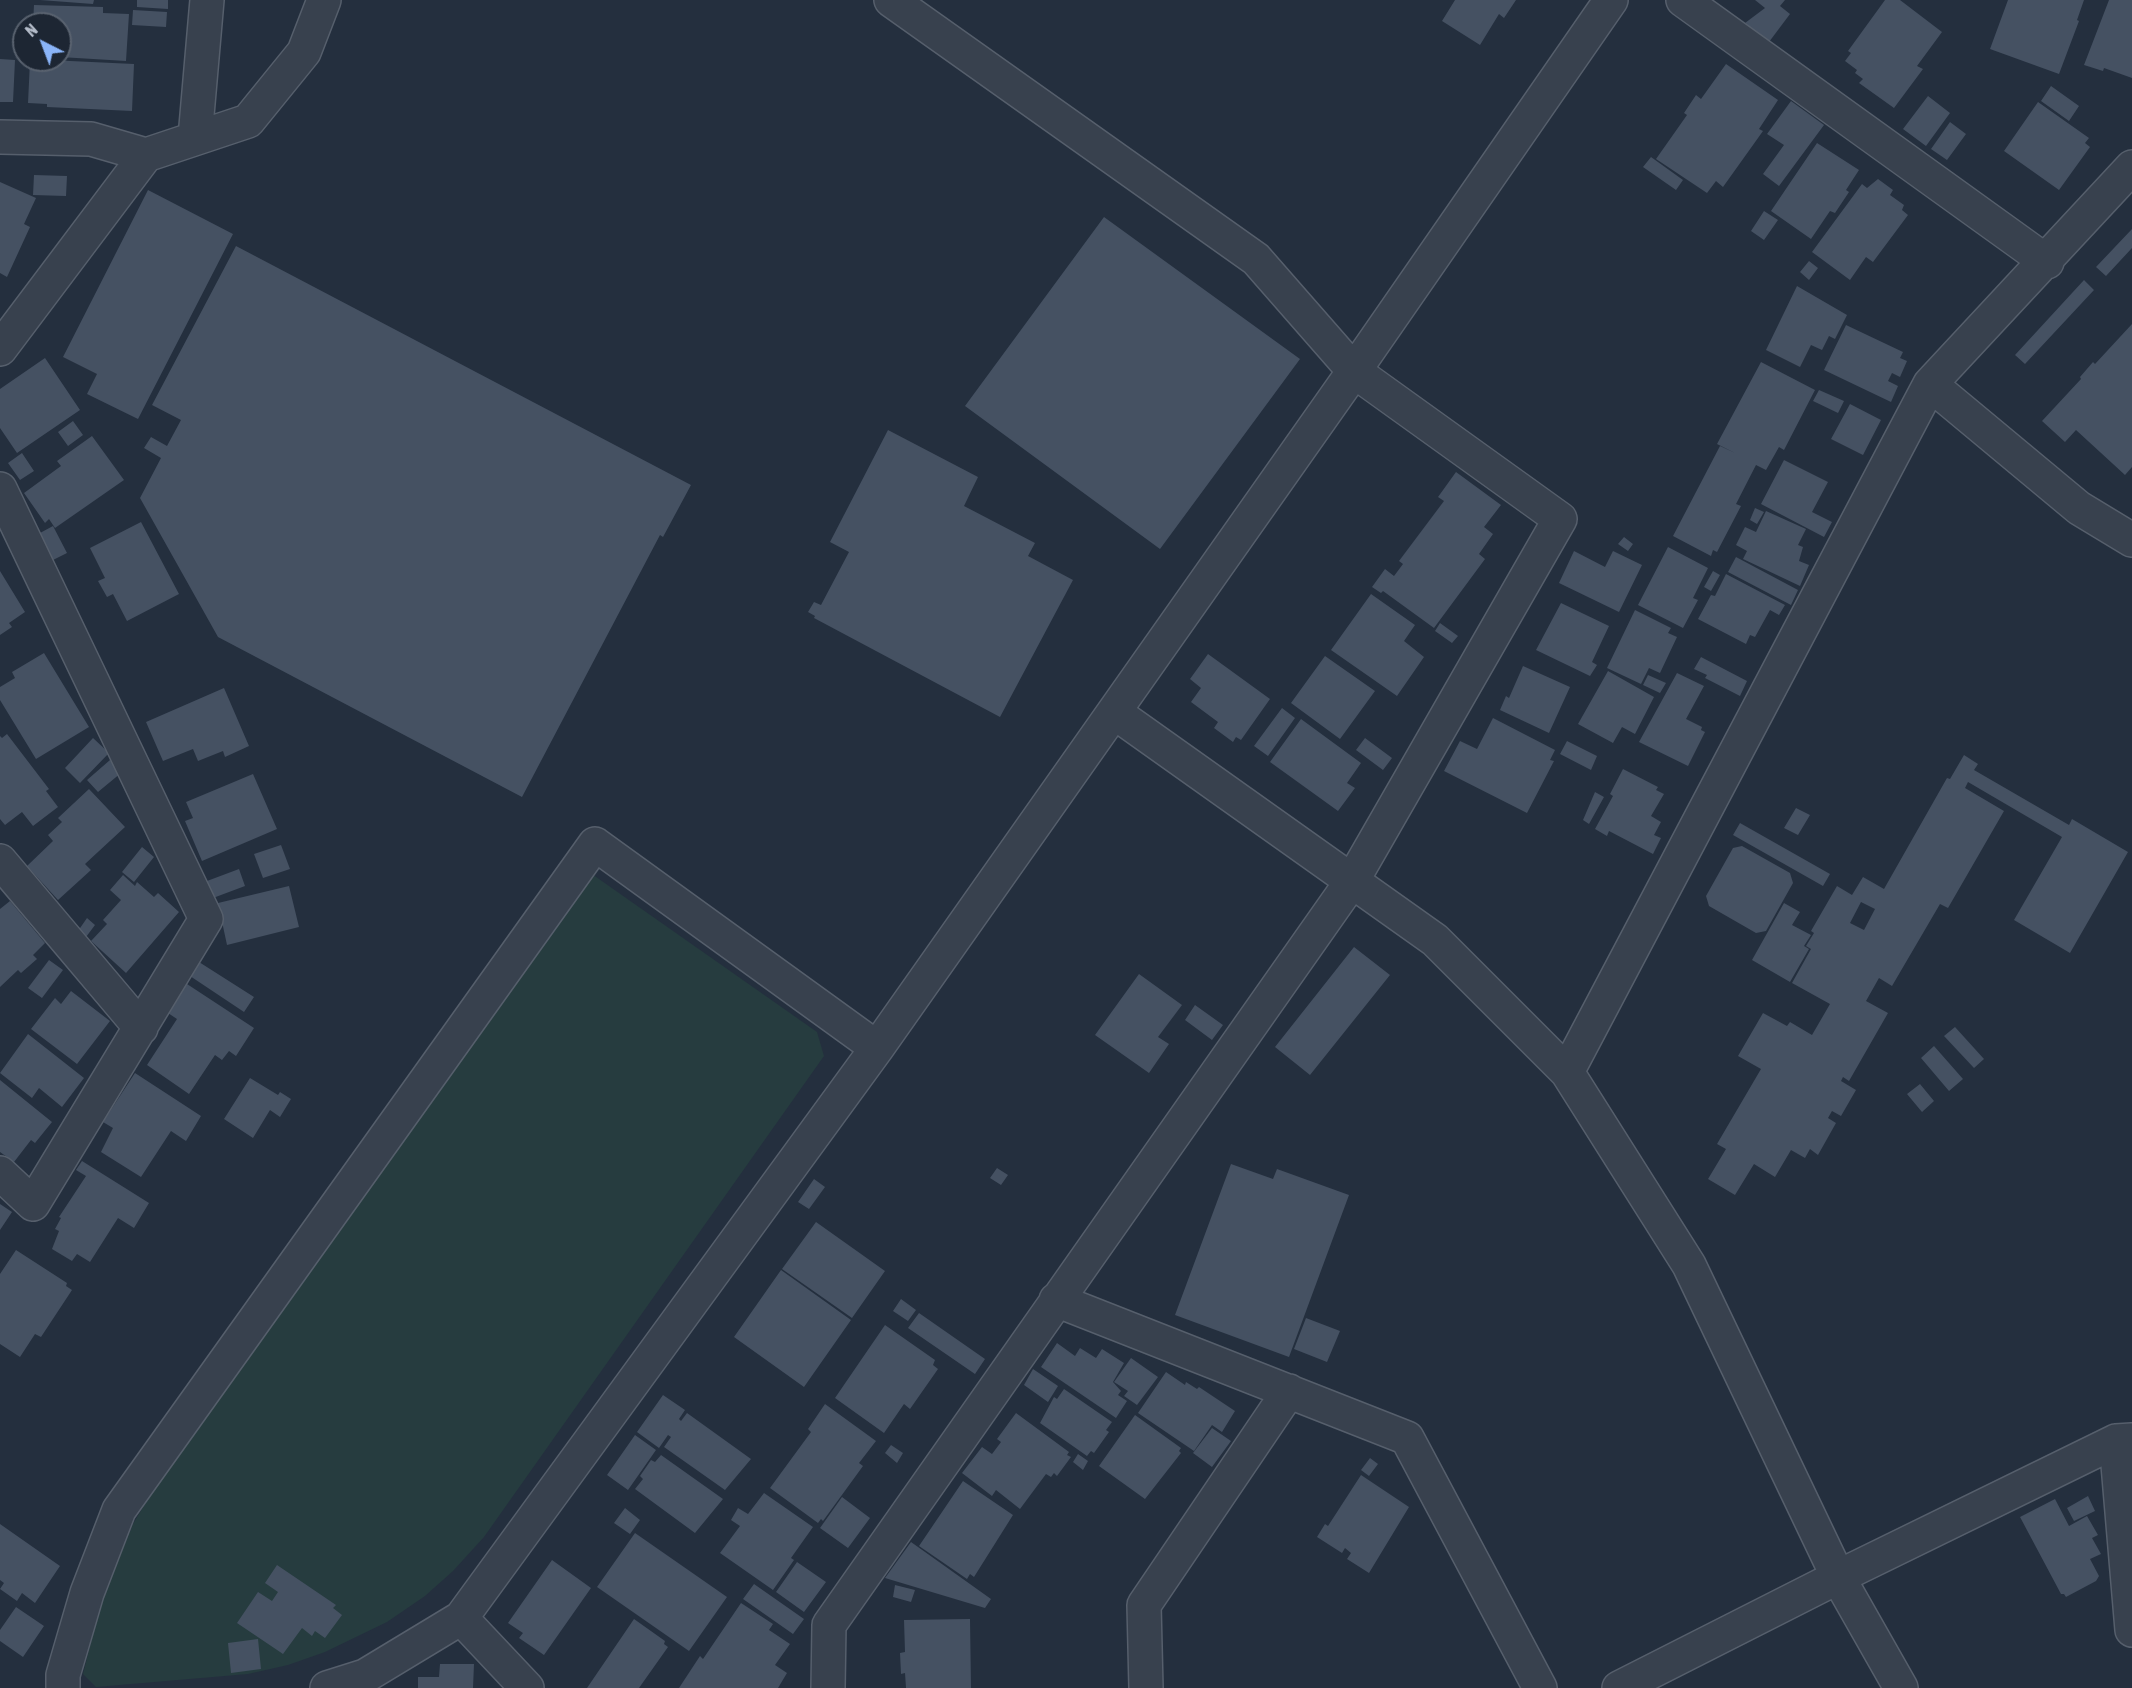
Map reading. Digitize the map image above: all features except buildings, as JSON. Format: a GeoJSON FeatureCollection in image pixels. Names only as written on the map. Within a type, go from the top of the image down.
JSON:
{"type":"FeatureCollection","features":[{"type":"Feature","properties":{"kind":"street"},"geometry":{"type":"LineString","coordinates":[[195,138],[207,0]]}},
{"type":"Feature","properties":{"kind":"street"},"geometry":{"type":"LineString","coordinates":[[0,137],[92,139],[146,154],[248,121],[304,52],[324,0]]}},
{"type":"Feature","properties":{"kind":"street"},"geometry":{"type":"LineString","coordinates":[[828,1688],[829,1625],[1352,880],[1560,519],[1354,371],[1256,259],[891,0]]}},
{"type":"Feature","properties":{"kind":"street"},"geometry":{"type":"LineString","coordinates":[[327,1688],[365,1676],[461,1618],[878,1048],[1354,371],[1611,0]]}},
{"type":"Feature","properties":{"kind":"street"},"geometry":{"type":"LineString","coordinates":[[1683,0],[2047,262]]}},
{"type":"Feature","properties":{"kind":"street"},"geometry":{"type":"LineString","coordinates":[[0,349],[146,154]]}},
{"type":"Feature","properties":{"kind":"street"},"geometry":{"type":"LineString","coordinates":[[1567,1072],[1930,384],[2047,262],[2132,167]]}},
{"type":"Feature","properties":{"kind":"street"},"geometry":{"type":"LineString","coordinates":[[1930,384],[2079,508],[2132,540]]}},
{"type":"Feature","properties":{"kind":"street"},"geometry":{"type":"LineString","coordinates":[[0,489],[206,919],[33,1204],[0,1173]]}},
{"type":"Feature","properties":{"kind":"street"},"geometry":{"type":"LineString","coordinates":[[1114,712],[1435,940],[1567,1072],[1689,1265],[1838,1577],[1901,1688]]}},
{"type":"Feature","properties":{"kind":"street"},"geometry":{"type":"LineString","coordinates":[[63,1688],[63,1675],[87,1593],[119,1510],[595,844],[878,1048]]}},
{"type":"Feature","properties":{"kind":"street"},"geometry":{"type":"LineString","coordinates":[[0,861],[141,1028]]}},
{"type":"Feature","properties":{"kind":"street"},"geometry":{"type":"LineString","coordinates":[[1056,1300],[1407,1438],[1540,1688]]}},
{"type":"Feature","properties":{"kind":"street"},"geometry":{"type":"LineString","coordinates":[[1146,1688],[1144,1605],[1289,1391]]}},
{"type":"Feature","properties":{"kind":"street"},"geometry":{"type":"LineString","coordinates":[[1619,1688],[1838,1577],[2124,1440],[2132,1630]]}},
{"type":"Feature","properties":{"kind":"street"},"geometry":{"type":"LineString","coordinates":[[461,1618],[527,1688]]}},
{"type":"Feature","properties":{"kind":"green space"},"geometry":{"type":"Polygon","coordinates":[[[589,872],[817,1032],[824,1056],[484,1537],[453,1571],[425,1596],[387,1622],[325,1652],[288,1665],[248,1674],[96,1687],[83,1674],[101,1602],[133,1524],[154,1489],[589,872]]]}}]}
